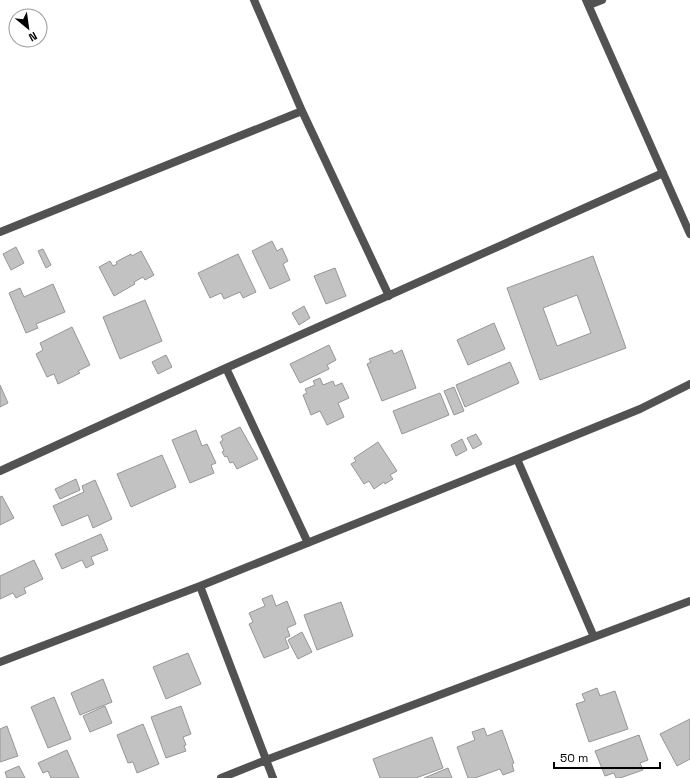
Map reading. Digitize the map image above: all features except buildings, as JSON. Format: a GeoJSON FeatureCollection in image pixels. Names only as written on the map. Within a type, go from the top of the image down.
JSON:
{"type":"FeatureCollection","features":[{"type":"Feature","properties":{"kind":"street"},"geometry":{"type":"LineString","coordinates":[[254,0],[302,111],[389,296]]}},
{"type":"Feature","properties":{"kind":"street"},"geometry":{"type":"LineString","coordinates":[[602,0],[588,3],[690,234]]}},
{"type":"Feature","properties":{"kind":"street"},"geometry":{"type":"LineString","coordinates":[[0,232],[302,111]]}},
{"type":"Feature","properties":{"kind":"street"},"geometry":{"type":"LineString","coordinates":[[0,471],[226,368],[663,173]]}},
{"type":"Feature","properties":{"kind":"street"},"geometry":{"type":"LineString","coordinates":[[226,368],[308,543]]}},
{"type":"Feature","properties":{"kind":"street"},"geometry":{"type":"LineString","coordinates":[[0,662],[308,543],[640,409],[690,384]]}},
{"type":"Feature","properties":{"kind":"street"},"geometry":{"type":"LineString","coordinates":[[516,459],[594,637]]}},
{"type":"Feature","properties":{"kind":"street"},"geometry":{"type":"LineString","coordinates":[[200,586],[273,778]]}},
{"type":"Feature","properties":{"kind":"street"},"geometry":{"type":"LineString","coordinates":[[221,778],[690,601]]}}]}
